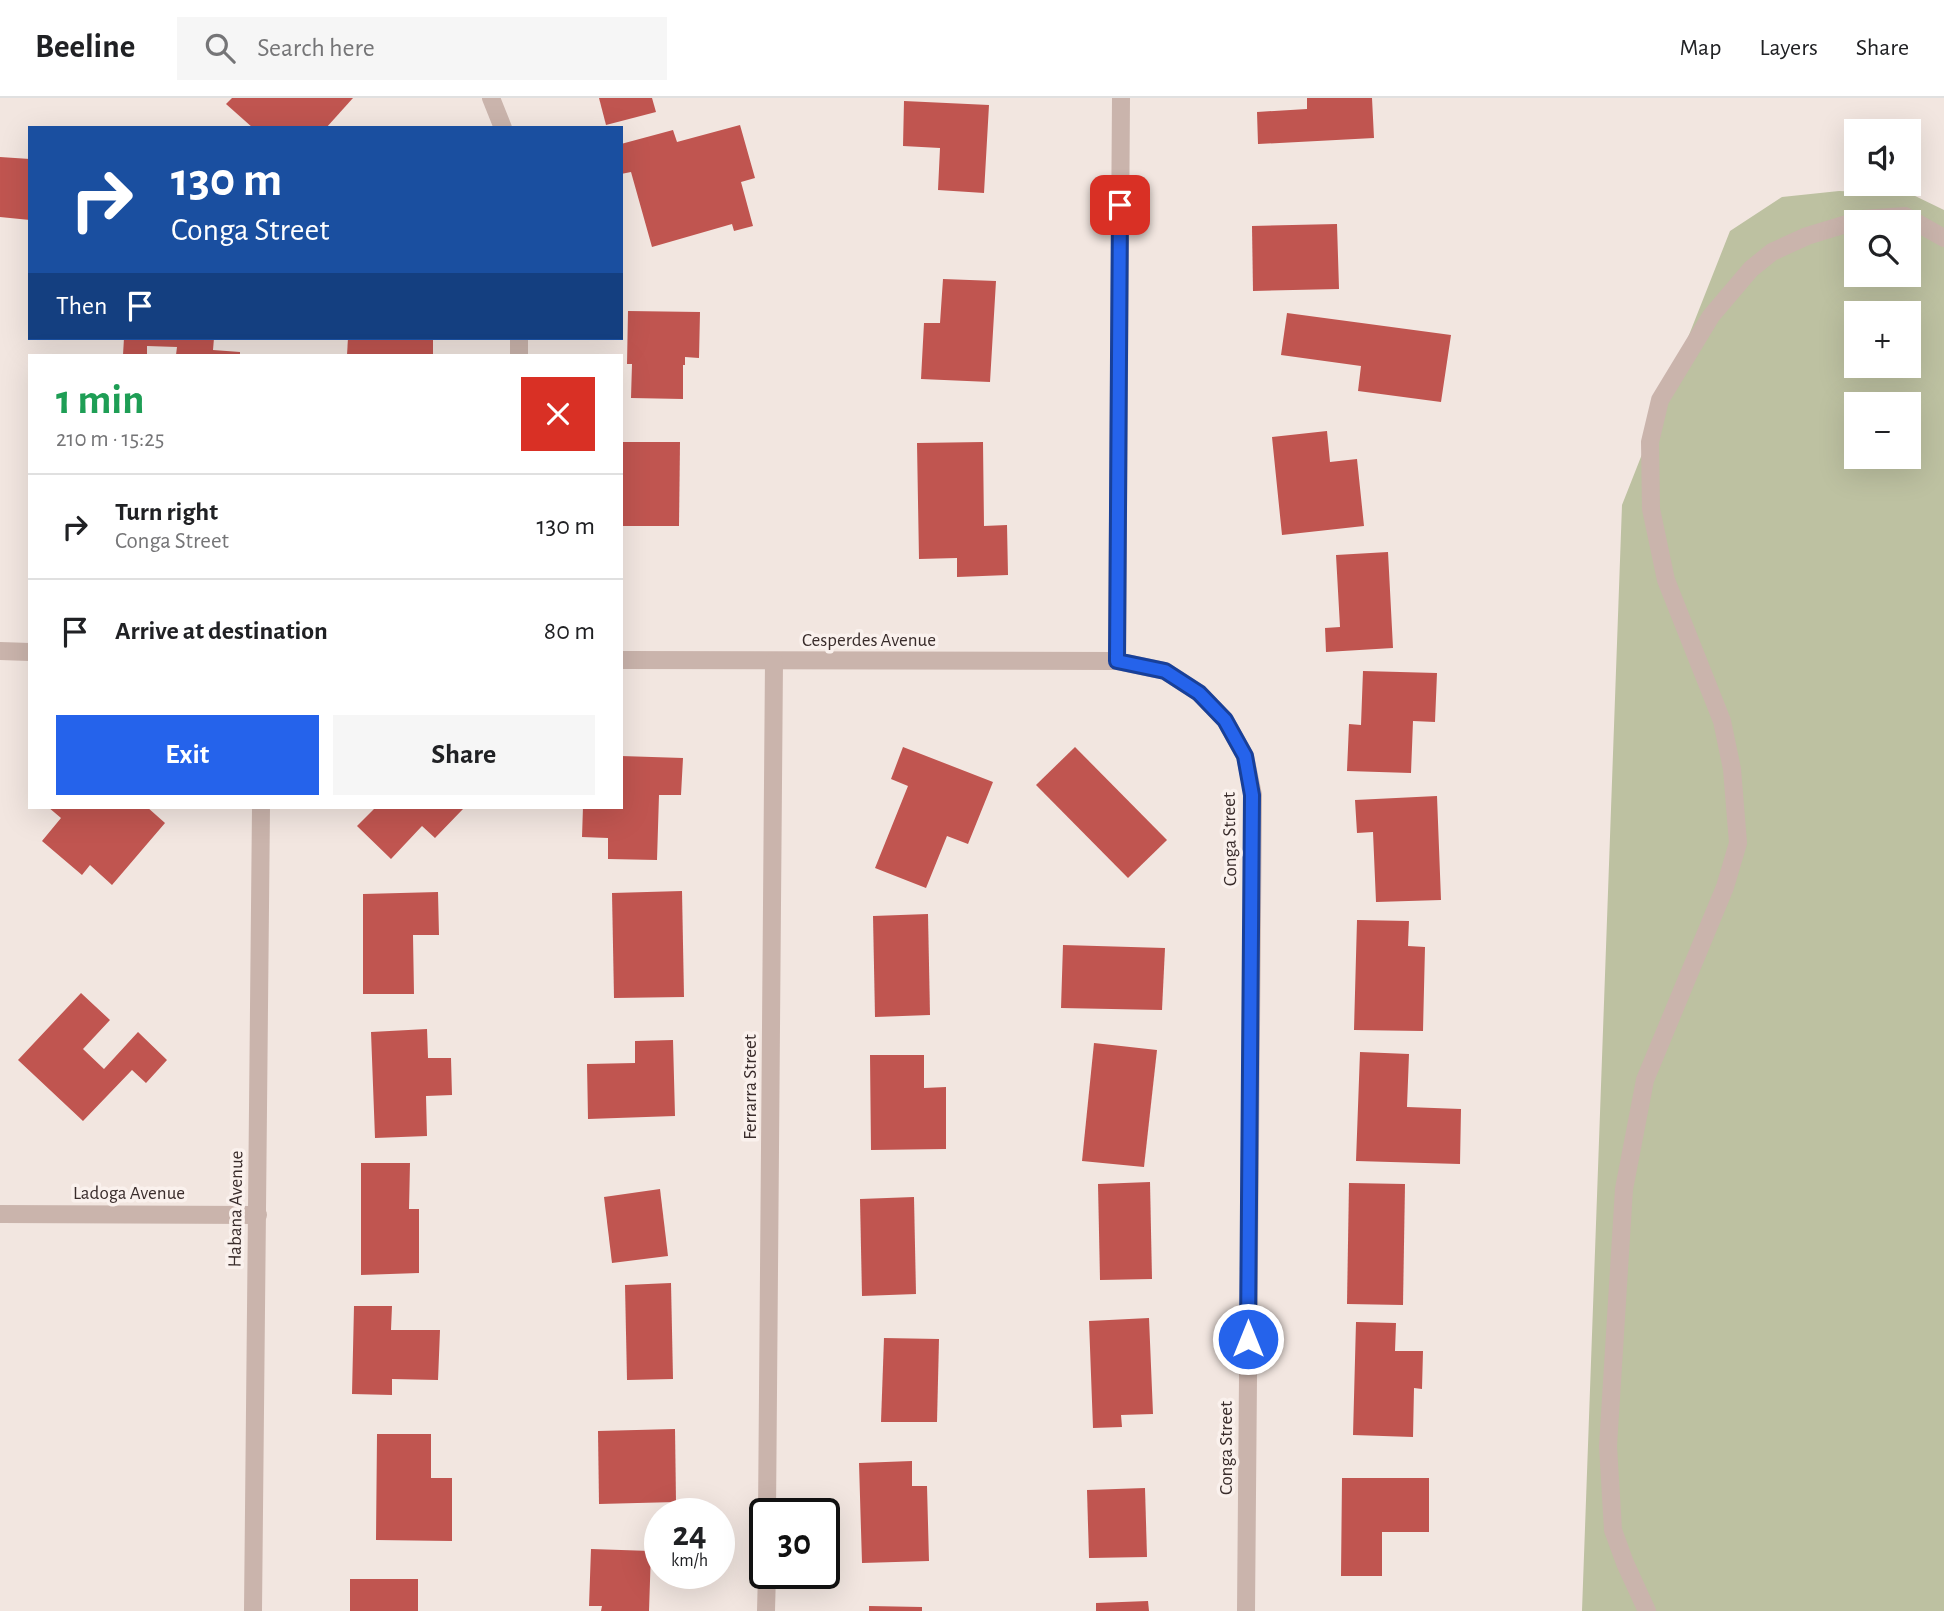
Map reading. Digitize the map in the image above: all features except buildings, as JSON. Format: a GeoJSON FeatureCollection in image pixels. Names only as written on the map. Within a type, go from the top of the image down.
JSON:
{"type":"FeatureCollection","features":[{"type":"Feature","properties":{"kind":"street"},"geometry":{"type":"LineString","coordinates":[[491,98],[502,126]]}},
{"type":"Feature","properties":{"kind":"street"},"geometry":{"type":"LineString","coordinates":[[1117,661],[1121,98]]}},
{"type":"Feature","properties":{"kind":"street"},"geometry":{"type":"LineString","coordinates":[[1647,1611],[1613,1530],[1608,1446],[1624,1189],[1645,1080],[1725,887],[1738,843],[1732,769],[1722,721],[1666,580],[1651,509],[1650,442],[1660,400],[1711,316],[1751,269],[1772,252],[1807,236],[1863,219],[1905,216],[1944,238]]}},
{"type":"Feature","properties":{"kind":"street"},"geometry":{"type":"LineString","coordinates":[[0,651],[28,652]]}},
{"type":"Feature","properties":{"kind":"street","name":"Cesperdes Avenue"},"geometry":{"type":"LineString","coordinates":[[623,660],[1117,661]]}},
{"type":"Feature","properties":{"kind":"street","name":"Ferrarra Street"},"geometry":{"type":"LineString","coordinates":[[767,1498],[774,661]]}},
{"type":"Feature","properties":{"kind":"street","name":"Conga Street"},"geometry":{"type":"LineString","coordinates":[[1117,661],[1165,671],[1199,693],[1225,720],[1245,756],[1252,795],[1245,1611]]}},
{"type":"Feature","properties":{"kind":"street","name":"Habana Avenue"},"geometry":{"type":"LineString","coordinates":[[253,1611],[261,809]]}},
{"type":"Feature","properties":{"kind":"street","name":"Ladoga Avenue"},"geometry":{"type":"LineString","coordinates":[[0,1214],[258,1215]]}},
{"type":"Feature","properties":{"kind":"street"},"geometry":{"type":"LineString","coordinates":[[766,1611],[767,1589]]}},
{"type":"Feature","properties":{"kind":"green space"},"geometry":{"type":"Polygon","coordinates":[[[1839,191],[1844,191],[1844,196],[1915,196],[1944,210],[1944,1611],[1582,1611],[1622,505],[1730,231],[1782,197],[1839,191]]]}},
{"type":"Feature","properties":{"kind":"route"},"geometry":{"type":"LineString","coordinates":[[1120,205],[1117,661],[1165,671],[1199,693],[1225,720],[1245,756],[1252,795],[1248,1339]]}}]}
